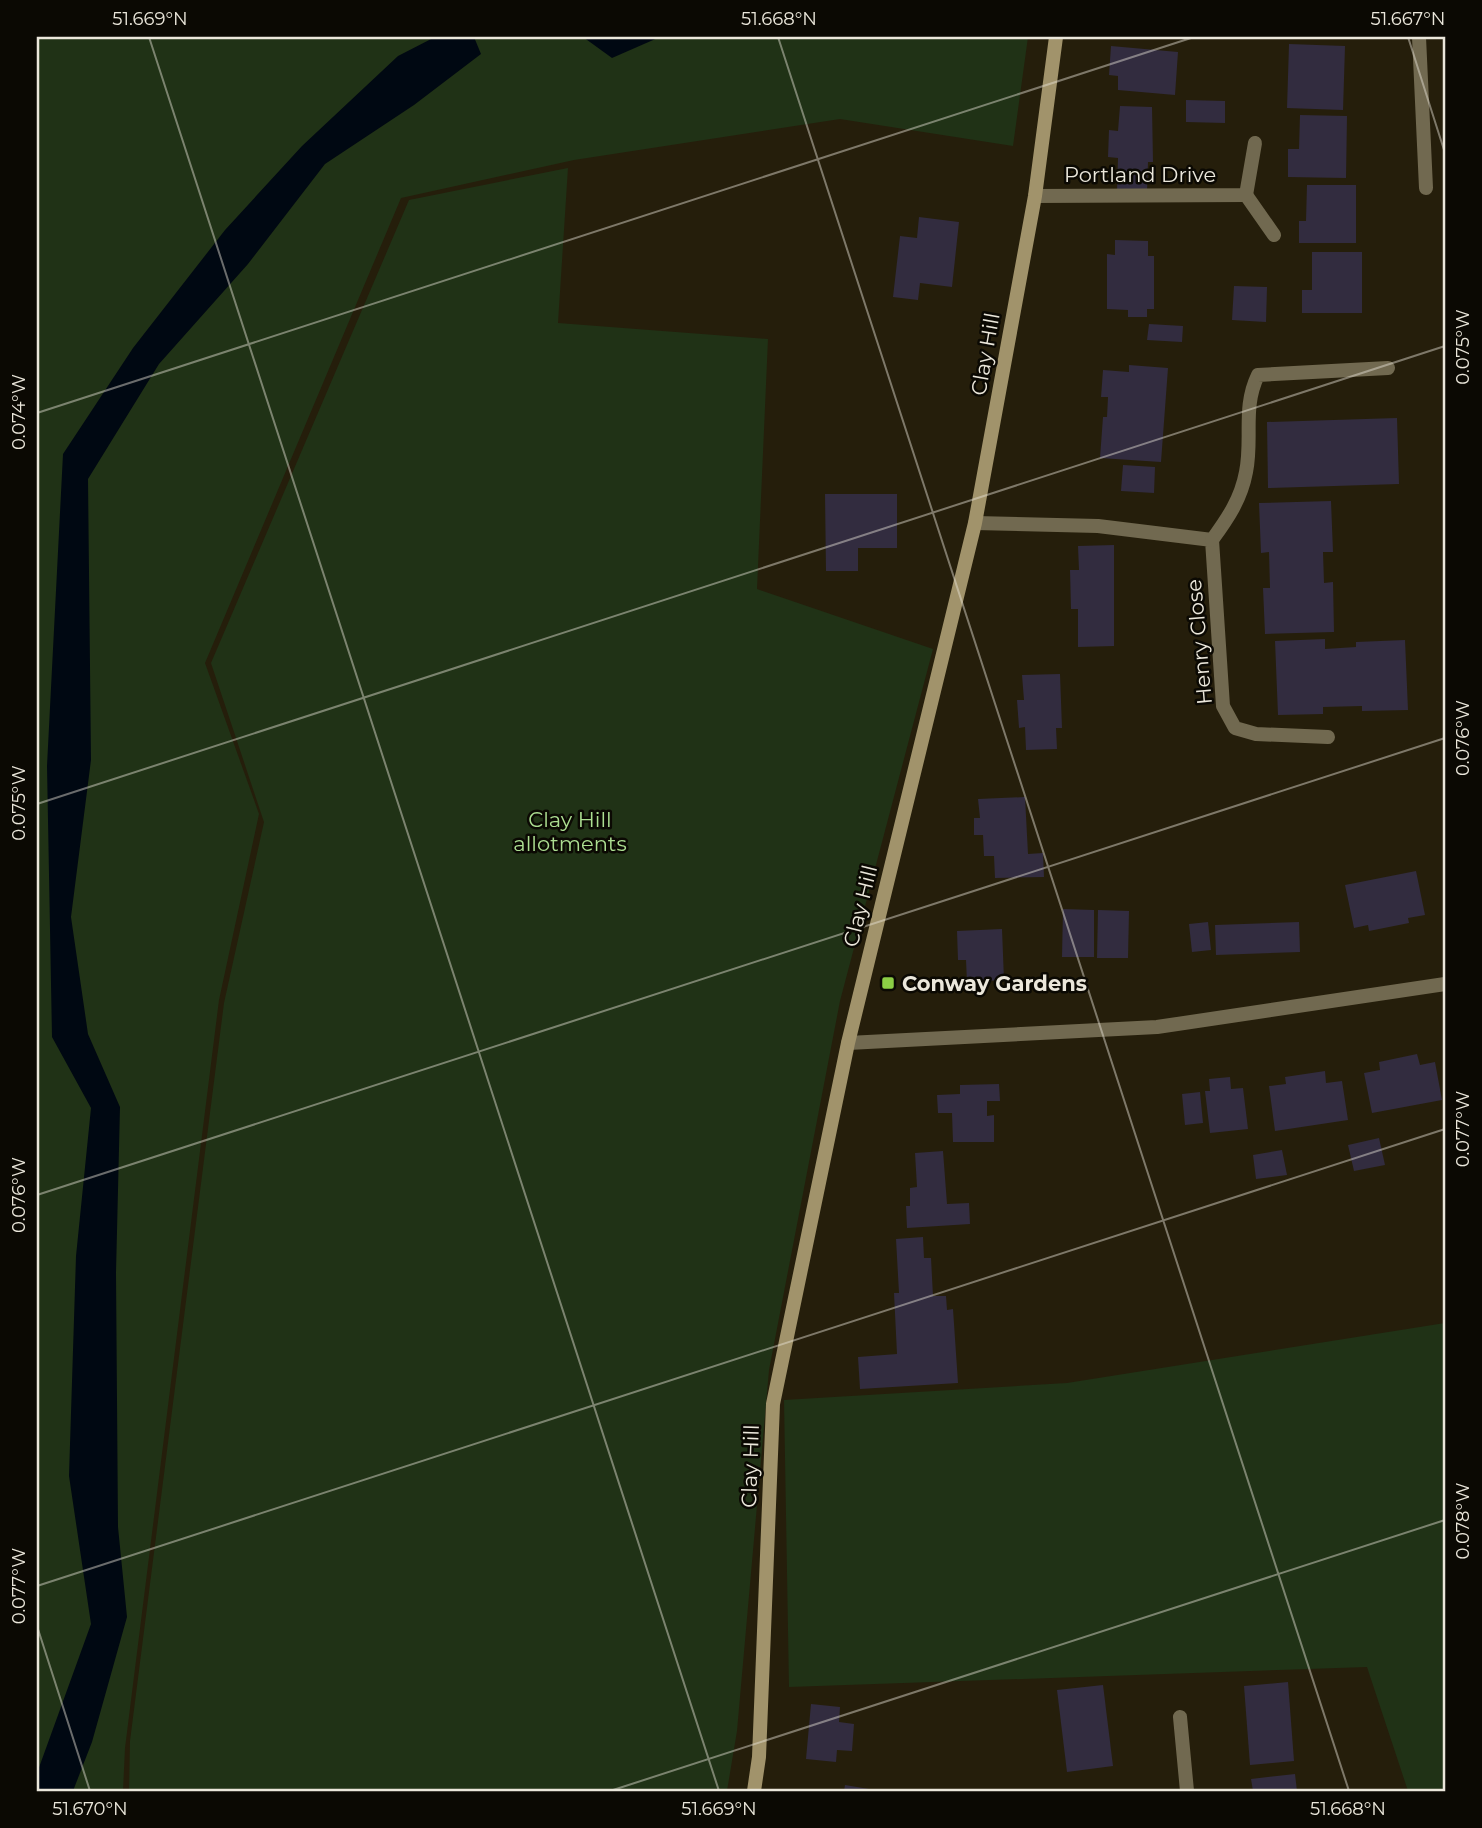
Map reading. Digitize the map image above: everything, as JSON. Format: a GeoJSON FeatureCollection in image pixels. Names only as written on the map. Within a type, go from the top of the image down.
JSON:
{"type":"FeatureCollection","features":[{"type":"Feature","properties":{"kind":"street","name":"Clay Hill"},"geometry":{"type":"LineString","coordinates":[[754,1791],[759,1757],[774,1404],[848,1043],[975,523],[1035,196],[1056,37]]}},
{"type":"Feature","properties":{"kind":"street"},"geometry":{"type":"LineString","coordinates":[[1419,37],[1426,188]]}},
{"type":"Feature","properties":{"kind":"street","name":"Portland Drive"},"geometry":{"type":"LineString","coordinates":[[1255,143],[1246,195],[1274,235]]}},
{"type":"Feature","properties":{"kind":"street","name":"Portland Drive"},"geometry":{"type":"LineString","coordinates":[[1035,196],[1246,195]]}},
{"type":"Feature","properties":{"kind":"street"},"geometry":{"type":"LineString","coordinates":[[975,523],[1098,526],[1212,540],[1236,507],[1247,471],[1249,394],[1258,375],[1388,368]]}},
{"type":"Feature","properties":{"kind":"street","name":"Henry Close"},"geometry":{"type":"LineString","coordinates":[[1212,540],[1223,706],[1235,728],[1256,734],[1328,737]]}},
{"type":"Feature","properties":{"kind":"street"},"geometry":{"type":"LineString","coordinates":[[848,1043],[1157,1027],[1445,984]]}},
{"type":"Feature","properties":{"kind":"street"},"geometry":{"type":"LineString","coordinates":[[1180,1717],[1186,1791]]}},
{"type":"Feature","properties":{"kind":"green space"},"geometry":{"type":"Polygon","coordinates":[[[37,37],[1028,37],[1013,146],[840,119],[574,160],[401,198],[205,663],[259,814],[219,1000],[125,1748],[123,1791],[37,1791],[37,37]]]}},
{"type":"Feature","properties":{"kind":"green space","name":"Clay Hill allotments"},"geometry":{"type":"Polygon","coordinates":[[[568,168],[558,323],[768,339],[757,589],[933,649],[840,1001],[769,1370],[737,1731],[727,1791],[129,1791],[130,1741],[224,1003],[264,822],[211,663],[409,200],[568,168]]]}},
{"type":"Feature","properties":{"kind":"green space"},"geometry":{"type":"Polygon","coordinates":[[[1445,1323],[1445,1791],[1408,1791],[1367,1667],[789,1687],[784,1400],[1067,1383],[1445,1323]]]}},
{"type":"Feature","properties":{"kind":"shaded area"},"geometry":{"type":"Polygon","coordinates":[[[435,37],[474,37],[481,54],[414,105],[325,164],[248,264],[159,364],[88,479],[91,760],[71,917],[88,1034],[120,1107],[116,1273],[118,1527],[127,1617],[92,1742],[73,1791],[37,1791],[37,1773],[91,1624],[69,1476],[76,1256],[91,1108],[52,1037],[47,766],[63,454],[133,348],[225,230],[302,146],[398,56],[435,37]]]}},
{"type":"Feature","properties":{"kind":"shaded area"},"geometry":{"type":"Polygon","coordinates":[[[583,37],[660,37],[612,58],[583,37]]]}},
{"type":"Feature","properties":{"kind":"building"},"geometry":{"type":"Polygon","coordinates":[[[1289,44],[1345,46],[1343,110],[1287,108],[1289,44]]]}},
{"type":"Feature","properties":{"kind":"building"},"geometry":{"type":"Polygon","coordinates":[[[1111,46],[1178,52],[1175,95],[1118,90],[1118,76],[1109,75],[1111,46]]]}},
{"type":"Feature","properties":{"kind":"building"},"geometry":{"type":"Polygon","coordinates":[[[1186,100],[1225,101],[1225,123],[1186,122],[1186,100]]]}},
{"type":"Feature","properties":{"kind":"building"},"geometry":{"type":"Polygon","coordinates":[[[1120,106],[1152,107],[1153,162],[1148,162],[1147,192],[1117,191],[1118,158],[1108,157],[1109,130],[1118,131],[1120,106]]]}},
{"type":"Feature","properties":{"kind":"building"},"geometry":{"type":"Polygon","coordinates":[[[1300,115],[1347,116],[1346,178],[1288,177],[1288,149],[1299,149],[1300,115]]]}},
{"type":"Feature","properties":{"kind":"building"},"geometry":{"type":"Polygon","coordinates":[[[1307,185],[1356,185],[1356,243],[1299,243],[1299,221],[1306,221],[1307,185]]]}},
{"type":"Feature","properties":{"kind":"building"},"geometry":{"type":"Polygon","coordinates":[[[919,217],[959,222],[952,287],[920,283],[918,300],[893,297],[900,236],[917,238],[919,217]]]}},
{"type":"Feature","properties":{"kind":"building"},"geometry":{"type":"Polygon","coordinates":[[[1115,240],[1148,241],[1148,256],[1154,256],[1154,309],[1147,309],[1147,317],[1128,317],[1128,310],[1107,309],[1107,254],[1115,255],[1115,240]]]}},
{"type":"Feature","properties":{"kind":"building"},"geometry":{"type":"Polygon","coordinates":[[[1312,252],[1362,252],[1362,313],[1302,313],[1302,290],[1312,290],[1312,252]]]}},
{"type":"Feature","properties":{"kind":"building"},"geometry":{"type":"Polygon","coordinates":[[[1234,286],[1267,287],[1266,322],[1232,320],[1234,286]]]}},
{"type":"Feature","properties":{"kind":"building"},"geometry":{"type":"Polygon","coordinates":[[[1149,324],[1183,326],[1182,342],[1147,340],[1149,324]]]}},
{"type":"Feature","properties":{"kind":"building"},"geometry":{"type":"Polygon","coordinates":[[[1129,365],[1168,368],[1161,462],[1100,458],[1103,417],[1107,417],[1108,397],[1101,397],[1103,370],[1129,372],[1129,365]]]}},
{"type":"Feature","properties":{"kind":"building"},"geometry":{"type":"Polygon","coordinates":[[[1397,418],[1399,484],[1268,488],[1267,422],[1397,418]]]}},
{"type":"Feature","properties":{"kind":"building"},"geometry":{"type":"Polygon","coordinates":[[[1123,465],[1155,467],[1154,493],[1121,491],[1123,465]]]}},
{"type":"Feature","properties":{"kind":"building"},"geometry":{"type":"Polygon","coordinates":[[[825,494],[897,494],[897,548],[858,548],[858,571],[826,571],[825,494]]]}},
{"type":"Feature","properties":{"kind":"building"},"geometry":{"type":"Polygon","coordinates":[[[1331,501],[1333,552],[1323,552],[1324,583],[1333,582],[1334,632],[1265,634],[1263,588],[1270,588],[1269,552],[1261,553],[1259,503],[1331,501]]]}},
{"type":"Feature","properties":{"kind":"building"},"geometry":{"type":"Polygon","coordinates":[[[1114,545],[1114,646],[1078,647],[1078,609],[1071,609],[1070,570],[1079,570],[1078,546],[1114,545]]]}},
{"type":"Feature","properties":{"kind":"building"},"geometry":{"type":"Polygon","coordinates":[[[1325,639],[1325,649],[1356,647],[1356,642],[1405,640],[1408,710],[1362,711],[1362,706],[1323,707],[1323,714],[1278,715],[1275,641],[1325,639]]]}},
{"type":"Feature","properties":{"kind":"building"},"geometry":{"type":"Polygon","coordinates":[[[1060,674],[1062,728],[1056,728],[1057,749],[1026,750],[1025,727],[1019,728],[1017,700],[1024,700],[1022,675],[1060,674]]]}},
{"type":"Feature","properties":{"kind":"building"},"geometry":{"type":"Polygon","coordinates":[[[1025,797],[1028,854],[1043,853],[1044,877],[995,878],[994,856],[984,856],[983,835],[974,835],[974,818],[980,818],[978,799],[1025,797]]]}},
{"type":"Feature","properties":{"kind":"building"},"geometry":{"type":"Polygon","coordinates":[[[1416,871],[1425,915],[1408,918],[1409,923],[1369,931],[1368,925],[1354,928],[1345,885],[1416,871]]]}},
{"type":"Feature","properties":{"kind":"building"},"geometry":{"type":"Polygon","coordinates":[[[1063,909],[1094,910],[1094,957],[1062,957],[1063,909]]]}},
{"type":"Feature","properties":{"kind":"building"},"geometry":{"type":"Polygon","coordinates":[[[1098,910],[1129,911],[1128,958],[1097,958],[1098,910]]]}},
{"type":"Feature","properties":{"kind":"building"},"geometry":{"type":"Polygon","coordinates":[[[1208,922],[1211,950],[1192,952],[1189,924],[1208,922]]]}},
{"type":"Feature","properties":{"kind":"building"},"geometry":{"type":"Polygon","coordinates":[[[1299,922],[1300,952],[1216,955],[1215,925],[1299,922]]]}},
{"type":"Feature","properties":{"kind":"building"},"geometry":{"type":"Polygon","coordinates":[[[1002,929],[1004,980],[967,982],[966,960],[958,960],[957,931],[1002,929]]]}},
{"type":"Feature","properties":{"kind":"building"},"geometry":{"type":"Polygon","coordinates":[[[1417,1054],[1420,1065],[1435,1062],[1442,1100],[1372,1113],[1364,1073],[1380,1070],[1379,1062],[1417,1054]]]}},
{"type":"Feature","properties":{"kind":"building"},"geometry":{"type":"Polygon","coordinates":[[[1325,1071],[1326,1083],[1342,1081],[1348,1120],[1275,1131],[1269,1086],[1286,1084],[1285,1077],[1325,1071]]]}},
{"type":"Feature","properties":{"kind":"building"},"geometry":{"type":"Polygon","coordinates":[[[1230,1077],[1231,1089],[1243,1088],[1248,1129],[1210,1133],[1205,1091],[1210,1091],[1209,1079],[1230,1077]]]}},
{"type":"Feature","properties":{"kind":"building"},"geometry":{"type":"Polygon","coordinates":[[[999,1084],[1000,1101],[987,1101],[987,1116],[994,1115],[994,1142],[953,1142],[952,1113],[938,1113],[937,1095],[960,1094],[960,1085],[999,1084]]]}},
{"type":"Feature","properties":{"kind":"building"},"geometry":{"type":"Polygon","coordinates":[[[1200,1092],[1203,1123],[1185,1125],[1182,1094],[1200,1092]]]}},
{"type":"Feature","properties":{"kind":"building"},"geometry":{"type":"Polygon","coordinates":[[[1379,1138],[1385,1165],[1354,1171],[1348,1145],[1379,1138]]]}},
{"type":"Feature","properties":{"kind":"building"},"geometry":{"type":"Polygon","coordinates":[[[1282,1150],[1287,1175],[1256,1179],[1253,1155],[1282,1150]]]}},
{"type":"Feature","properties":{"kind":"building"},"geometry":{"type":"Polygon","coordinates":[[[943,1151],[947,1204],[969,1203],[970,1224],[907,1228],[906,1206],[910,1206],[910,1188],[917,1187],[915,1153],[943,1151]]]}},
{"type":"Feature","properties":{"kind":"building"},"geometry":{"type":"Polygon","coordinates":[[[923,1237],[924,1258],[931,1258],[933,1296],[946,1296],[947,1310],[953,1309],[958,1383],[860,1389],[858,1357],[897,1354],[894,1293],[899,1293],[896,1239],[923,1237]]]}},
{"type":"Feature","properties":{"kind":"building"},"geometry":{"type":"Polygon","coordinates":[[[1288,1682],[1294,1761],[1250,1765],[1244,1686],[1288,1682]]]}},
{"type":"Feature","properties":{"kind":"building"},"geometry":{"type":"Polygon","coordinates":[[[1103,1685],[1113,1766],[1067,1772],[1057,1690],[1103,1685]]]}},
{"type":"Feature","properties":{"kind":"building"},"geometry":{"type":"Polygon","coordinates":[[[811,1704],[840,1707],[839,1722],[854,1724],[852,1751],[837,1750],[836,1762],[806,1759],[811,1704]]]}},
{"type":"Feature","properties":{"kind":"building"},"geometry":{"type":"Polygon","coordinates":[[[1295,1774],[1297,1791],[1253,1791],[1251,1779],[1295,1774]]]}},
{"type":"Feature","properties":{"kind":"building"},"geometry":{"type":"Polygon","coordinates":[[[845,1785],[875,1790],[875,1791],[844,1791],[845,1785]]]}},
{"type":"Feature","properties":{"kind":"place","name":"Conway Gardens"},"geometry":{"type":"Point","coordinates":[888,983]}}]}
